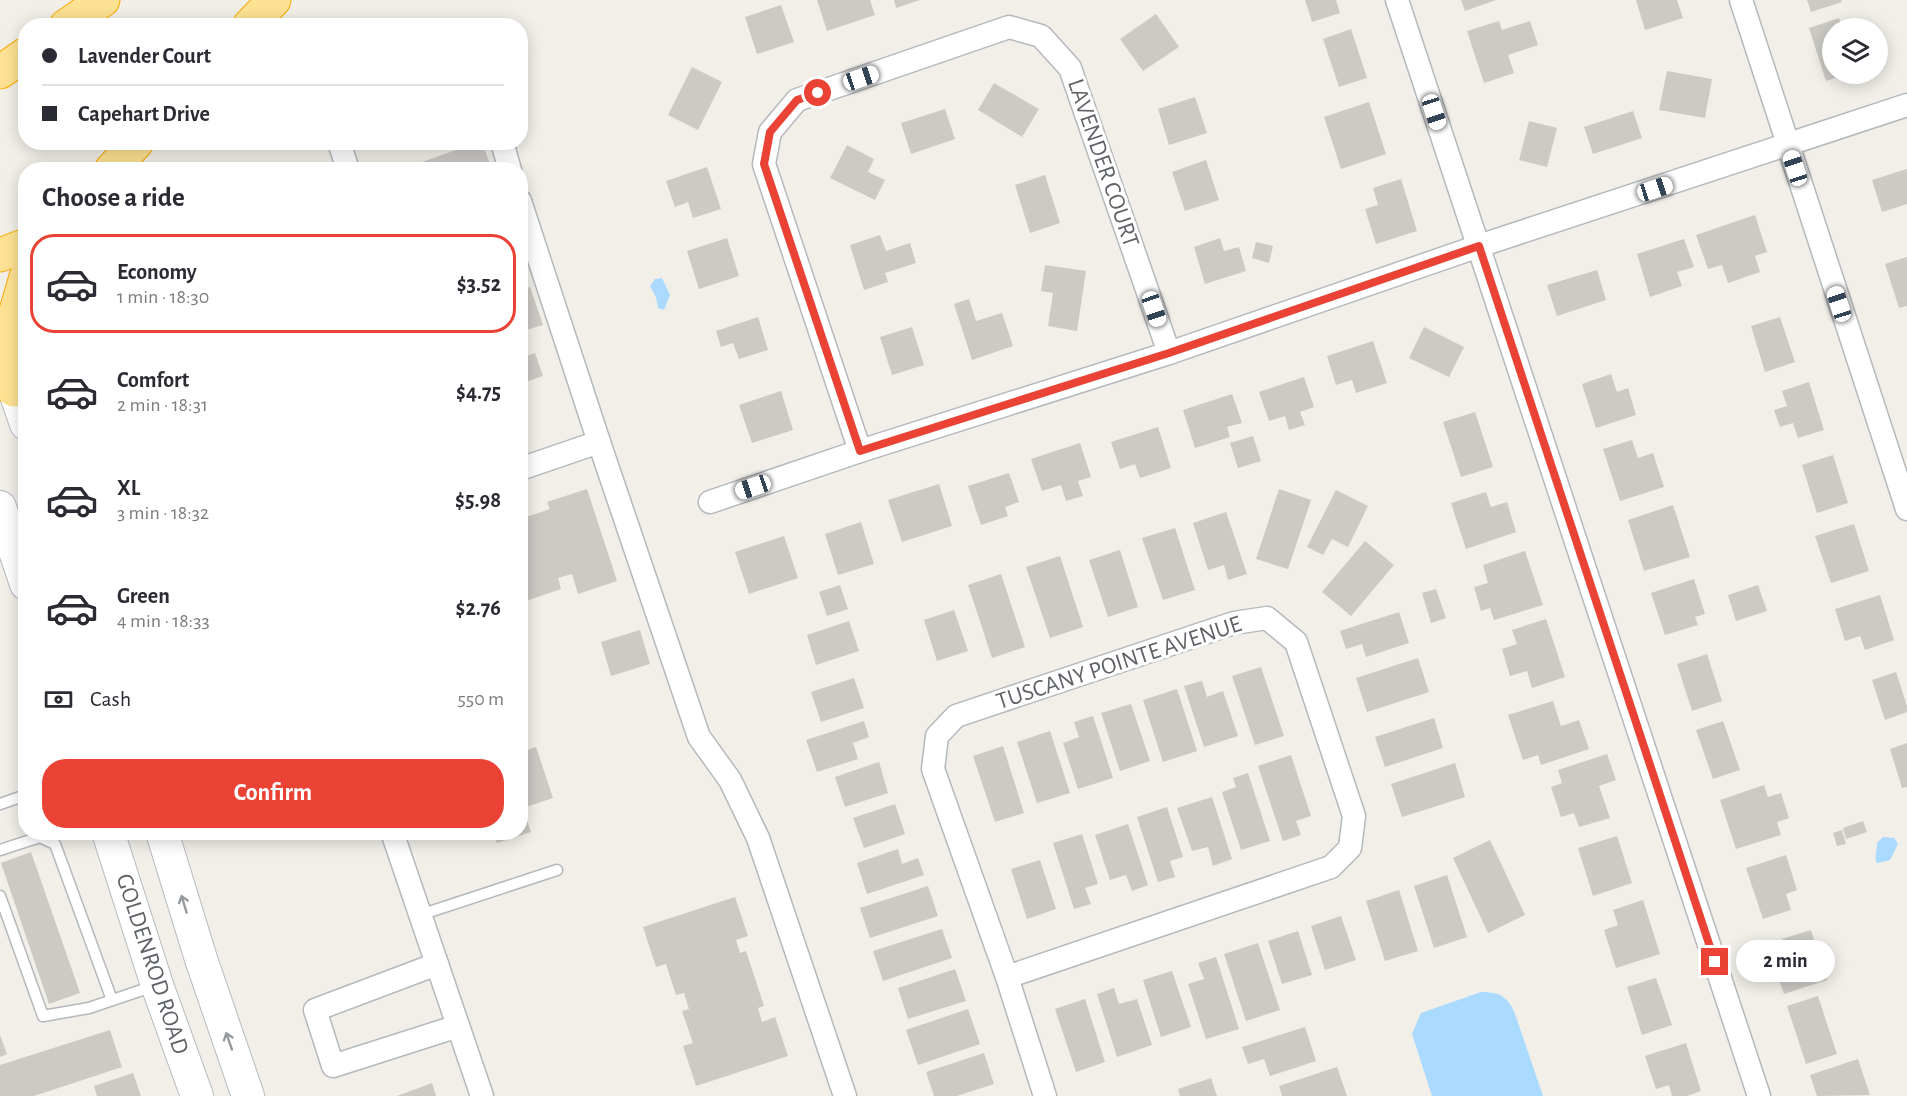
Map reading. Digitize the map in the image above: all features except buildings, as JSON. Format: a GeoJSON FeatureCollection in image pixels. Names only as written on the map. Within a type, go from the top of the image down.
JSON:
{"type":"FeatureCollection","features":[{"type":"Feature","properties":{"kind":"highway"},"geometry":{"type":"LineString","coordinates":[[77,18],[103,0]]}},
{"type":"Feature","properties":{"kind":"highway"},"geometry":{"type":"LineString","coordinates":[[257,18],[274,0]]}},
{"type":"Feature","properties":{"kind":"highway"},"geometry":{"type":"LineString","coordinates":[[0,72],[18,60]]}},
{"type":"Feature","properties":{"kind":"highway"},"geometry":{"type":"LineString","coordinates":[[118,162],[130,150]]}},
{"type":"Feature","properties":{"kind":"highway"},"geometry":{"type":"LineString","coordinates":[[0,255],[18,248]]}},
{"type":"Feature","properties":{"kind":"highway"},"geometry":{"type":"LineString","coordinates":[[14,390],[14,318],[18,304]]}},
{"type":"Feature","properties":{"kind":"main road"},"geometry":{"type":"LineString","coordinates":[[0,348],[18,401]]}},
{"type":"Feature","properties":{"kind":"main road"},"geometry":{"type":"LineString","coordinates":[[0,507],[18,560]]}},
{"type":"Feature","properties":{"kind":"main road","name":"GOLDENROD ROAD"},"geometry":{"type":"LineString","coordinates":[[111,840],[157,985],[197,1096]]}},
{"type":"Feature","properties":{"kind":"main road","name":"GOLDENROD ROAD"},"geometry":{"type":"LineString","coordinates":[[158,840],[248,1096]]}},
{"type":"Feature","properties":{"kind":"street"},"geometry":{"type":"LineString","coordinates":[[1397,0],[1759,1096]]}},
{"type":"Feature","properties":{"kind":"street"},"geometry":{"type":"LineString","coordinates":[[1741,0],[1907,509]]}},
{"type":"Feature","properties":{"kind":"street","name":"LAVENDER COURT"},"geometry":{"type":"LineString","coordinates":[[860,451],[764,164],[770,132],[797,100],[1009,27],[1041,36],[1070,68],[1169,353]]}},
{"type":"Feature","properties":{"kind":"street"},"geometry":{"type":"LineString","coordinates":[[710,502],[860,451],[1169,353],[1479,246],[1907,105]]}},
{"type":"Feature","properties":{"kind":"street"},"geometry":{"type":"LineString","coordinates":[[528,225],[699,737],[730,780],[758,838],[845,1096]]}},
{"type":"Feature","properties":{"kind":"street"},"geometry":{"type":"LineString","coordinates":[[528,466],[599,442]]}},
{"type":"Feature","properties":{"kind":"street","name":"TUSCANY POINTE AVENUE"},"geometry":{"type":"LineString","coordinates":[[1007,977],[1331,867],[1350,848],[1354,816],[1296,642],[1267,618],[1234,623],[956,716],[938,736],[933,769],[1007,977],[1045,1096]]}},
{"type":"Feature","properties":{"kind":"street"},"geometry":{"type":"LineString","coordinates":[[395,840],[482,1096]]}},
{"type":"Feature","properties":{"kind":"street"},"geometry":{"type":"LineString","coordinates":[[437,964],[315,1010],[333,1066],[458,1026]]}},
{"type":"Feature","properties":{"kind":"lane"},"geometry":{"type":"LineString","coordinates":[[0,804],[18,798]]}},
{"type":"Feature","properties":{"kind":"lane"},"geometry":{"type":"LineString","coordinates":[[0,850],[31,840]]}},
{"type":"Feature","properties":{"kind":"lane"},"geometry":{"type":"LineString","coordinates":[[46,840],[55,844],[112,1000]]}},
{"type":"Feature","properties":{"kind":"lane"},"geometry":{"type":"LineString","coordinates":[[420,915],[556,870]]}},
{"type":"Feature","properties":{"kind":"lane"},"geometry":{"type":"LineString","coordinates":[[0,896],[43,1016],[89,1008],[157,985]]}},
{"type":"Feature","properties":{"kind":"water"},"geometry":{"type":"Polygon","coordinates":[[[662,278],[670,295],[664,310],[658,308],[656,297],[650,286],[655,279],[662,278]]]}},
{"type":"Feature","properties":{"kind":"water"},"geometry":{"type":"Polygon","coordinates":[[[1883,837],[1894,838],[1898,844],[1890,860],[1878,863],[1876,862],[1877,843],[1883,837]]]}},
{"type":"Feature","properties":{"kind":"water"},"geometry":{"type":"Polygon","coordinates":[[[1481,992],[1501,996],[1508,1001],[1514,1011],[1543,1096],[1432,1096],[1412,1034],[1421,1013],[1481,992]]]}},
{"type":"Feature","properties":{"kind":"route"},"geometry":{"type":"LineString","coordinates":[[818,93],[797,100],[770,132],[764,164],[860,451],[1169,353],[1479,246],[1715,962]]}}]}
